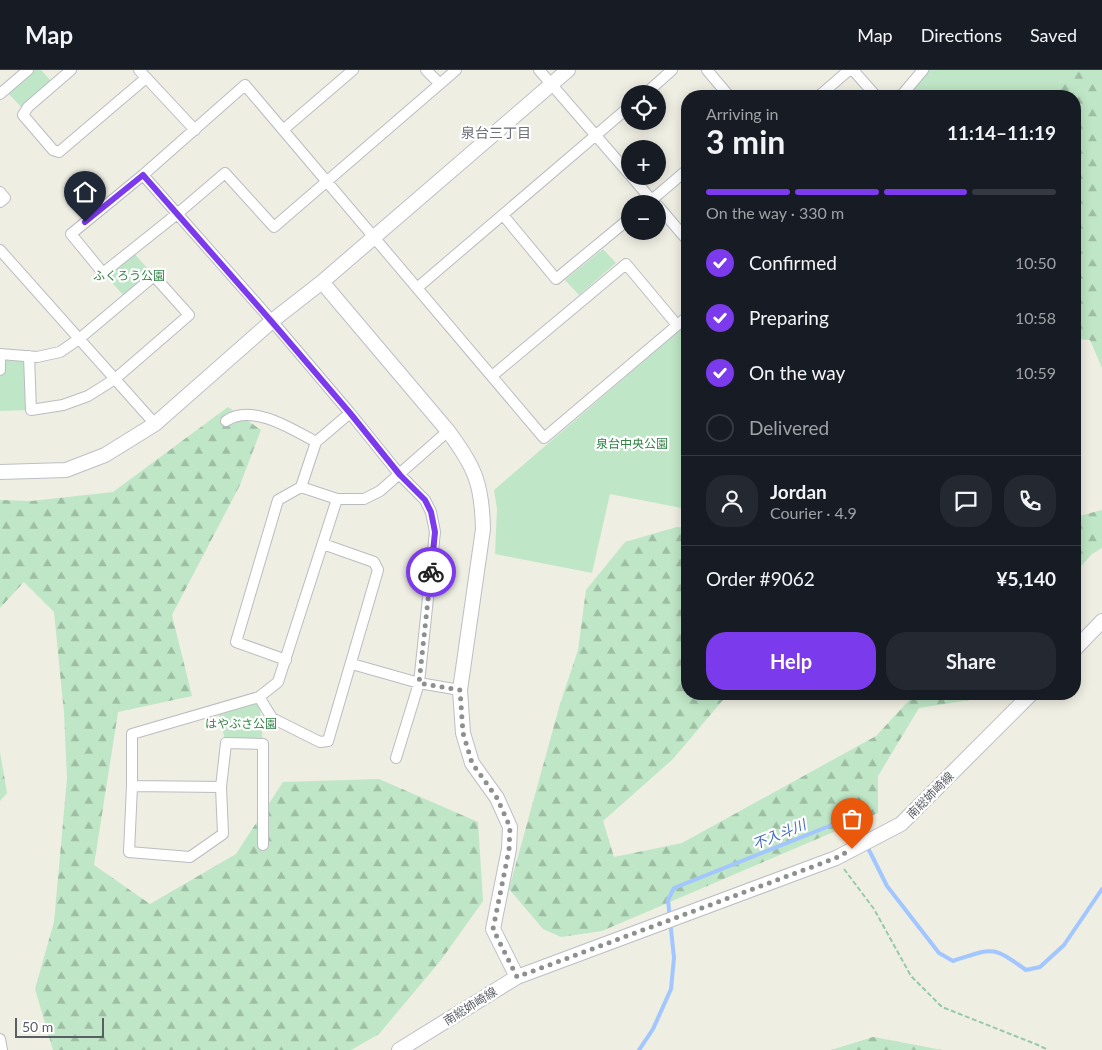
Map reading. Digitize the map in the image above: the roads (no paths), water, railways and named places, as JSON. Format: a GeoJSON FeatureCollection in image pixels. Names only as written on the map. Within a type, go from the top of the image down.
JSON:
{"type":"FeatureCollection","features":[{"type":"Feature","properties":{"kind":"street"},"geometry":{"type":"LineString","coordinates":[[0,94],[28,70]]}},
{"type":"Feature","properties":{"kind":"street"},"geometry":{"type":"LineString","coordinates":[[71,70],[28,107],[23,116],[53,150],[59,152],[146,78]]}},
{"type":"Feature","properties":{"kind":"street"},"geometry":{"type":"LineString","coordinates":[[139,70],[195,130]]}},
{"type":"Feature","properties":{"kind":"street"},"geometry":{"type":"LineString","coordinates":[[283,130],[352,70]]}},
{"type":"Feature","properties":{"kind":"street"},"geometry":{"type":"LineString","coordinates":[[426,70],[440,84]]}},
{"type":"Feature","properties":{"kind":"street"},"geometry":{"type":"LineString","coordinates":[[456,70],[327,182],[274,227],[225,172],[177,214],[103,273],[71,234],[143,175],[245,85],[327,182],[492,376],[544,438],[681,322]]}},
{"type":"Feature","properties":{"kind":"street"},"geometry":{"type":"LineString","coordinates":[[539,70],[621,164]]}},
{"type":"Feature","properties":{"kind":"street"},"geometry":{"type":"LineString","coordinates":[[0,472],[66,470],[105,455],[155,424],[568,70]]}},
{"type":"Feature","properties":{"kind":"street"},"geometry":{"type":"LineString","coordinates":[[655,85],[672,70]]}},
{"type":"Feature","properties":{"kind":"street"},"geometry":{"type":"LineString","coordinates":[[707,70],[724,90]]}},
{"type":"Feature","properties":{"kind":"street"},"geometry":{"type":"LineString","coordinates":[[826,90],[849,70]]}},
{"type":"Feature","properties":{"kind":"street"},"geometry":{"type":"LineString","coordinates":[[853,70],[871,90]]}},
{"type":"Feature","properties":{"kind":"street"},"geometry":{"type":"LineString","coordinates":[[905,90],[922,70]]}},
{"type":"Feature","properties":{"kind":"street"},"geometry":{"type":"LineString","coordinates":[[417,288],[621,114]]}},
{"type":"Feature","properties":{"kind":"street"},"geometry":{"type":"LineString","coordinates":[[143,175],[350,413],[400,475],[425,500],[431,512],[435,532],[419,683],[396,758]]}},
{"type":"Feature","properties":{"kind":"street"},"geometry":{"type":"LineString","coordinates":[[661,195],[681,176]]}},
{"type":"Feature","properties":{"kind":"street"},"geometry":{"type":"LineString","coordinates":[[639,185],[647,195]]}},
{"type":"Feature","properties":{"kind":"street"},"geometry":{"type":"LineString","coordinates":[[0,192],[5,198],[0,202]]}},
{"type":"Feature","properties":{"kind":"street"},"geometry":{"type":"LineString","coordinates":[[502,215],[556,279],[621,225]]}},
{"type":"Feature","properties":{"kind":"street"},"geometry":{"type":"LineString","coordinates":[[666,217],[681,233]]}},
{"type":"Feature","properties":{"kind":"street"},"geometry":{"type":"LineString","coordinates":[[0,250],[155,424]]}},
{"type":"Feature","properties":{"kind":"street"},"geometry":{"type":"LineString","coordinates":[[492,376],[626,264],[677,325]]}},
{"type":"Feature","properties":{"kind":"street"},"geometry":{"type":"LineString","coordinates":[[0,370],[0,354],[29,356],[37,357],[60,352],[79,339],[154,276],[189,315],[114,379],[88,396],[64,405],[32,410],[29,356]]}},
{"type":"Feature","properties":{"kind":"street"},"geometry":{"type":"LineString","coordinates":[[322,282],[448,431],[467,456],[478,482],[482,503],[483,529],[460,690],[463,733],[472,763],[497,798],[510,827],[509,850],[493,929],[517,977]]}},
{"type":"Feature","properties":{"kind":"street"},"geometry":{"type":"LineString","coordinates":[[226,421],[234,415],[242,413],[267,418],[285,425],[316,442]]}},
{"type":"Feature","properties":{"kind":"street"},"geometry":{"type":"LineString","coordinates":[[286,660],[236,642],[278,500],[301,487],[316,442],[350,413]]}},
{"type":"Feature","properties":{"kind":"street"},"geometry":{"type":"LineString","coordinates":[[301,487],[337,499],[364,499],[380,491],[400,475],[448,431]]}},
{"type":"Feature","properties":{"kind":"street"},"geometry":{"type":"LineString","coordinates":[[263,845],[263,744],[226,744],[221,787],[223,834],[190,857],[129,852],[132,734],[259,697],[278,682],[337,499]]}},
{"type":"Feature","properties":{"kind":"street"},"geometry":{"type":"LineString","coordinates":[[259,697],[272,718],[320,742],[328,741],[378,570],[374,562],[323,544]]}},
{"type":"Feature","properties":{"kind":"street"},"geometry":{"type":"LineString","coordinates":[[1081,643],[1102,621]]}},
{"type":"Feature","properties":{"kind":"street"},"geometry":{"type":"LineString","coordinates":[[352,664],[419,683],[460,690]]}},
{"type":"Feature","properties":{"kind":"street","name":"南総姉崎線"},"geometry":{"type":"LineString","coordinates":[[399,1050],[517,977],[836,858],[901,824],[1025,700]]}},
{"type":"Feature","properties":{"kind":"street"},"geometry":{"type":"LineString","coordinates":[[132,786],[221,787]]}},
{"type":"Feature","properties":{"kind":"street"},"geometry":{"type":"LineString","coordinates":[[0,1039],[2,1050]]}},
{"type":"Feature","properties":{"kind":"waterway","name":"不入斗川"},"geometry":{"type":"LineString","coordinates":[[639,1050],[653,1029],[671,989],[674,958],[668,900],[674,888],[837,823],[857,826],[887,886],[939,953],[953,961],[976,953],[991,951],[1005,956],[1026,970],[1040,967],[1064,945],[1102,889]]}},
{"type":"Feature","properties":{"kind":"district","name":"泉台三丁目"},"geometry":{"type":"Point","coordinates":[496,132]}},
{"type":"Feature","properties":{"kind":"park label","name":"ふくろう公園"},"geometry":{"type":"Point","coordinates":[129,275]}},
{"type":"Feature","properties":{"kind":"park label","name":"泉台中央公園"},"geometry":{"type":"Point","coordinates":[632,443]}},
{"type":"Feature","properties":{"kind":"park label","name":"はやぶさ公園"},"geometry":{"type":"Point","coordinates":[241,723]}}]}
